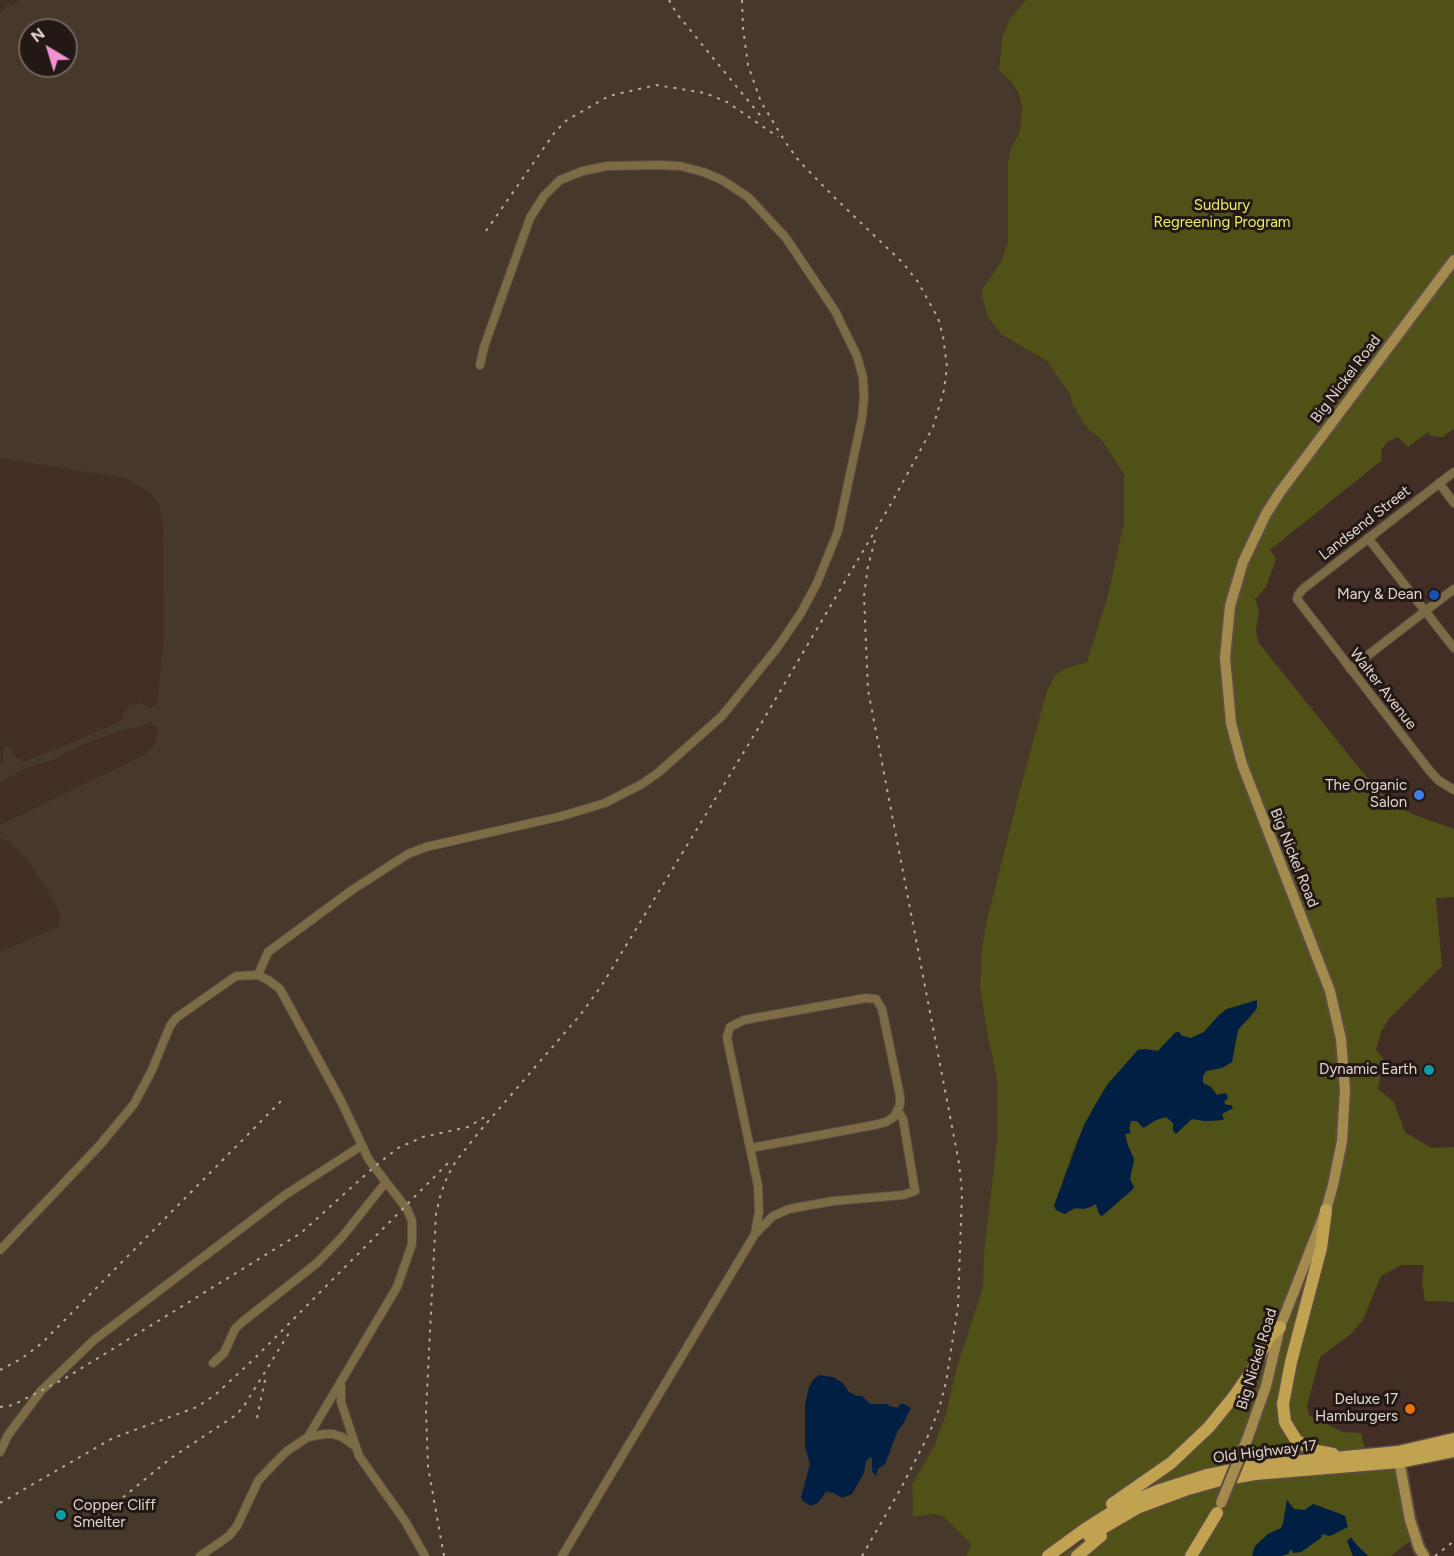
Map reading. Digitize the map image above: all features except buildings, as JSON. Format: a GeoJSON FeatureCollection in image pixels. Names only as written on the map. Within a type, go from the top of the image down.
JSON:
{"type":"FeatureCollection","features":[{"type":"Feature","properties":{"kind":"main road","name":"Big Nickel Road"},"geometry":{"type":"LineString","coordinates":[[1219,1508],[1266,1386],[1280,1327],[1326,1210],[1337,1169],[1344,1125],[1345,1090],[1341,1039],[1327,981],[1237,748],[1231,723],[1226,678],[1226,632],[1234,591],[1243,562],[1266,514],[1292,474],[1454,260]]}},
{"type":"Feature","properties":{"kind":"main road"},"geometry":{"type":"LineString","coordinates":[[1326,1210],[1325,1230],[1291,1362],[1283,1412],[1290,1432],[1302,1445],[1322,1453],[1349,1457]]}},
{"type":"Feature","properties":{"kind":"main road"},"geometry":{"type":"LineString","coordinates":[[1085,1529],[1093,1517],[1171,1463],[1209,1427],[1253,1369],[1269,1337],[1280,1327]]}},
{"type":"Feature","properties":{"kind":"main road"},"geometry":{"type":"LineString","coordinates":[[1398,1457],[1454,1439]]}},
{"type":"Feature","properties":{"kind":"main road"},"geometry":{"type":"LineString","coordinates":[[1398,1457],[1454,1451]]}},
{"type":"Feature","properties":{"kind":"main road","name":"Old Highway 17"},"geometry":{"type":"LineString","coordinates":[[1048,1556],[1120,1507],[1207,1475],[1250,1466],[1349,1457],[1398,1457]]}},
{"type":"Feature","properties":{"kind":"main road"},"geometry":{"type":"LineString","coordinates":[[1398,1457],[1410,1520],[1424,1556]]}},
{"type":"Feature","properties":{"kind":"main road","name":"Old Highway 17"},"geometry":{"type":"LineString","coordinates":[[1060,1556],[1122,1516],[1162,1498],[1220,1480],[1398,1457]]}},
{"type":"Feature","properties":{"kind":"main road"},"geometry":{"type":"LineString","coordinates":[[1191,1556],[1219,1508]]}},
{"type":"Feature","properties":{"kind":"main road"},"geometry":{"type":"LineString","coordinates":[[1200,1556],[1211,1537],[1219,1508]]}},
{"type":"Feature","properties":{"kind":"main road"},"geometry":{"type":"LineString","coordinates":[[1077,1556],[1110,1530],[1122,1516]]}},
{"type":"Feature","properties":{"kind":"street"},"geometry":{"type":"LineString","coordinates":[[258,975],[268,952],[352,890],[408,854],[426,847],[562,816],[605,803],[642,784],[659,772],[722,716],[777,648],[801,613],[817,583],[838,531],[862,418],[863,378],[856,356],[835,311],[786,238],[748,197],[722,180],[680,166],[659,165],[607,166],[560,180],[544,196],[530,218],[484,347],[480,365]]}},
{"type":"Feature","properties":{"kind":"street","name":"Landsend Street"},"geometry":{"type":"LineString","coordinates":[[1297,599],[1303,589],[1454,472]]}},
{"type":"Feature","properties":{"kind":"street"},"geometry":{"type":"LineString","coordinates":[[1439,483],[1454,503]]}},
{"type":"Feature","properties":{"kind":"street"},"geometry":{"type":"LineString","coordinates":[[1368,538],[1454,648]]}},
{"type":"Feature","properties":{"kind":"street"},"geometry":{"type":"LineString","coordinates":[[1350,669],[1454,588]]}},
{"type":"Feature","properties":{"kind":"street","name":"Walter Avenue"},"geometry":{"type":"LineString","coordinates":[[1297,599],[1434,776],[1454,790]]}},
{"type":"Feature","properties":{"kind":"street"},"geometry":{"type":"LineString","coordinates":[[0,1250],[99,1146],[134,1104],[152,1070],[170,1026],[176,1018],[236,976],[258,975],[268,980],[280,989],[290,1005],[361,1146],[374,1167],[407,1209],[412,1221],[412,1244],[397,1287],[308,1437]]}},
{"type":"Feature","properties":{"kind":"street"},"geometry":{"type":"LineString","coordinates":[[751,1148],[882,1123],[890,1120],[898,1111],[900,1096],[882,1009],[874,997],[744,1020],[730,1027],[727,1037],[744,1128],[751,1148],[759,1200],[755,1234]]}},
{"type":"Feature","properties":{"kind":"street"},"geometry":{"type":"LineString","coordinates":[[562,1556],[755,1234],[773,1216],[789,1209],[833,1201],[903,1195],[915,1191],[903,1119],[898,1111]]}},
{"type":"Feature","properties":{"kind":"street"},"geometry":{"type":"LineString","coordinates":[[1,1448],[8,1435],[42,1391],[94,1340],[285,1195],[361,1146]]}},
{"type":"Feature","properties":{"kind":"street"},"geometry":{"type":"LineString","coordinates":[[213,1363],[224,1353],[235,1329],[317,1263],[342,1237],[386,1182]]}},
{"type":"Feature","properties":{"kind":"street"},"geometry":{"type":"LineString","coordinates":[[340,1384],[341,1402],[355,1446],[367,1468],[405,1521],[425,1556]]}},
{"type":"Feature","properties":{"kind":"street"},"geometry":{"type":"LineString","coordinates":[[200,1556],[229,1536],[237,1526],[254,1488],[287,1451],[308,1437],[325,1434],[342,1437],[355,1446]]}},
{"type":"Feature","properties":{"kind":"shaded area"},"geometry":{"type":"Polygon","coordinates":[[[20,0],[1026,0],[1010,19],[1002,37],[999,59],[999,70],[1011,81],[1022,106],[1020,131],[1011,148],[1008,163],[1008,242],[1001,262],[981,291],[1001,333],[1047,361],[1069,394],[1086,427],[1102,440],[1124,475],[1124,522],[1108,595],[1087,662],[1066,668],[1055,675],[1047,690],[1005,849],[982,948],[980,986],[997,1080],[997,1139],[984,1253],[983,1287],[958,1363],[945,1417],[934,1446],[912,1484],[912,1504],[926,1515],[944,1517],[971,1544],[966,1556],[0,1556],[0,952],[58,927],[61,916],[26,858],[8,841],[0,838],[0,825],[146,754],[154,746],[158,728],[150,721],[144,725],[116,732],[70,750],[53,760],[24,769],[0,783],[0,765],[3,763],[5,747],[10,746],[14,755],[22,762],[122,720],[124,712],[129,707],[141,702],[150,708],[157,704],[164,638],[163,523],[159,504],[151,493],[126,478],[0,458],[0,14],[8,3],[10,5],[20,0]]]}},
{"type":"Feature","properties":{"kind":"green space","name":"Sudbury Regreening Program"},"geometry":{"type":"Polygon","coordinates":[[[1026,0],[1454,0],[1454,431],[1453,429],[1443,437],[1431,436],[1428,432],[1408,447],[1398,437],[1387,442],[1382,449],[1381,461],[1270,550],[1276,559],[1266,587],[1255,599],[1259,611],[1256,631],[1258,642],[1360,769],[1381,793],[1401,808],[1454,829],[1454,897],[1436,898],[1442,966],[1389,1019],[1382,1030],[1376,1050],[1384,1060],[1378,1089],[1394,1102],[1405,1132],[1431,1148],[1454,1147],[1454,1302],[1425,1301],[1422,1282],[1424,1265],[1401,1265],[1381,1276],[1363,1320],[1351,1334],[1320,1357],[1307,1406],[1309,1415],[1343,1432],[1361,1433],[1366,1454],[1206,1474],[1047,1556],[966,1556],[971,1544],[944,1517],[934,1514],[913,1517],[912,1484],[934,1446],[945,1417],[958,1363],[983,1287],[984,1253],[997,1139],[997,1080],[980,986],[982,948],[987,920],[1047,690],[1055,675],[1066,668],[1087,662],[1108,595],[1124,522],[1124,475],[1102,440],[1086,427],[1069,393],[1047,361],[1001,334],[988,317],[983,300],[981,291],[1001,262],[1008,242],[1008,163],[1011,148],[1020,131],[1022,106],[1018,93],[1011,81],[999,70],[1002,37],[1010,19],[1026,0]],[[1257,1001],[1227,1009],[1204,1032],[1191,1038],[1182,1036],[1179,1032],[1174,1033],[1158,1051],[1138,1050],[1107,1085],[1094,1106],[1076,1143],[1054,1206],[1071,1211],[1079,1207],[1090,1208],[1096,1204],[1102,1216],[1132,1190],[1130,1179],[1134,1159],[1125,1134],[1129,1131],[1131,1121],[1137,1121],[1144,1128],[1166,1117],[1173,1123],[1174,1128],[1192,1119],[1223,1120],[1222,1114],[1232,1108],[1224,1103],[1228,1096],[1226,1093],[1217,1095],[1211,1087],[1203,1083],[1203,1076],[1206,1071],[1222,1068],[1236,1039],[1239,1027],[1257,1008],[1257,1001]]]}},
{"type":"Feature","properties":{"kind":"green space"},"geometry":{"type":"Polygon","coordinates":[[[1399,1463],[1416,1536],[1391,1556],[1368,1556],[1354,1542],[1350,1545],[1353,1556],[1282,1556],[1291,1549],[1301,1552],[1322,1534],[1333,1534],[1340,1530],[1345,1516],[1313,1504],[1305,1510],[1294,1509],[1287,1500],[1281,1528],[1268,1534],[1255,1546],[1252,1556],[1061,1556],[1099,1530],[1137,1509],[1221,1481],[1399,1463]]]}},
{"type":"Feature","properties":{"kind":"water"},"geometry":{"type":"Polygon","coordinates":[[[1257,1000],[1257,1008],[1238,1030],[1232,1062],[1222,1068],[1206,1071],[1203,1076],[1203,1083],[1211,1087],[1217,1095],[1226,1093],[1228,1099],[1224,1103],[1233,1108],[1222,1114],[1224,1120],[1192,1119],[1176,1134],[1173,1131],[1173,1123],[1166,1117],[1143,1128],[1137,1121],[1131,1121],[1129,1128],[1131,1133],[1125,1134],[1134,1159],[1130,1179],[1134,1187],[1132,1190],[1102,1216],[1096,1204],[1084,1209],[1074,1208],[1065,1214],[1056,1210],[1054,1206],[1084,1125],[1107,1085],[1138,1050],[1158,1051],[1176,1032],[1191,1038],[1204,1032],[1227,1009],[1257,1000]]]}},
{"type":"Feature","properties":{"kind":"water"},"geometry":{"type":"Polygon","coordinates":[[[819,1375],[833,1377],[843,1383],[849,1392],[862,1396],[870,1404],[888,1404],[898,1408],[900,1404],[904,1404],[911,1408],[898,1430],[885,1464],[878,1469],[876,1476],[872,1471],[872,1458],[870,1457],[852,1494],[842,1498],[834,1493],[826,1492],[818,1503],[811,1506],[801,1497],[810,1464],[805,1447],[805,1405],[809,1387],[819,1375]]]}},
{"type":"Feature","properties":{"kind":"water"},"geometry":{"type":"Polygon","coordinates":[[[1287,1500],[1294,1509],[1305,1510],[1313,1504],[1345,1516],[1348,1527],[1330,1536],[1322,1534],[1321,1538],[1301,1552],[1293,1553],[1291,1549],[1288,1554],[1282,1556],[1252,1556],[1255,1546],[1268,1534],[1281,1528],[1287,1500]]]}},
{"type":"Feature","properties":{"kind":"water"},"geometry":{"type":"Polygon","coordinates":[[[1351,1537],[1368,1556],[1353,1556],[1347,1541],[1351,1537]]]}},
{"type":"Feature","properties":{"kind":"railway"},"geometry":{"type":"LineString","coordinates":[[669,0],[677,14],[764,120]]}},
{"type":"Feature","properties":{"kind":"railway"},"geometry":{"type":"LineString","coordinates":[[444,1556],[428,1467],[426,1411],[436,1214],[448,1175],[479,1132],[581,1014],[602,985],[892,502],[933,427],[944,390],[947,367],[943,336],[938,318],[918,282],[903,263],[799,161],[761,102],[748,65],[742,0]]}},
{"type":"Feature","properties":{"kind":"railway"},"geometry":{"type":"LineString","coordinates":[[486,231],[555,132],[567,120],[609,96],[656,85],[705,93],[727,102],[778,137]]}},
{"type":"Feature","properties":{"kind":"railway"},"geometry":{"type":"LineString","coordinates":[[862,1556],[900,1490],[929,1434],[939,1409],[946,1382],[958,1306],[962,1193],[959,1163],[868,690],[864,596],[868,566],[875,540]]}},
{"type":"Feature","properties":{"kind":"railway"},"geometry":{"type":"LineString","coordinates":[[0,1370],[21,1359],[42,1343],[284,1098]]}},
{"type":"Feature","properties":{"kind":"railway"},"geometry":{"type":"LineString","coordinates":[[0,1407],[13,1405],[64,1379],[301,1233],[398,1148],[423,1137],[468,1127],[488,1115]]}},
{"type":"Feature","properties":{"kind":"railway"},"geometry":{"type":"LineString","coordinates":[[0,1503],[113,1438],[197,1407],[215,1395],[255,1358],[452,1159]]}},
{"type":"Feature","properties":{"kind":"railway"},"geometry":{"type":"LineString","coordinates":[[116,1503],[171,1458],[236,1415],[244,1406],[289,1333]]}},
{"type":"Feature","properties":{"kind":"railway"},"geometry":{"type":"LineString","coordinates":[[257,1418],[265,1380]]}},
{"type":"Feature","properties":{"kind":"railway"},"geometry":{"type":"LineString","coordinates":[[1435,1556],[1454,1541]]}},
{"type":"Feature","properties":{"kind":"place","name":"Mary & Dean"},"geometry":{"type":"Point","coordinates":[1434,595]}},
{"type":"Feature","properties":{"kind":"place","name":"The Organic Salon"},"geometry":{"type":"Point","coordinates":[1419,795]}},
{"type":"Feature","properties":{"kind":"place","name":"Dynamic Earth"},"geometry":{"type":"Point","coordinates":[1429,1070]}},
{"type":"Feature","properties":{"kind":"place","name":"Deluxe 17 Hamburgers"},"geometry":{"type":"Point","coordinates":[1410,1409]}},
{"type":"Feature","properties":{"kind":"place","name":"Copper Cliff Smelter"},"geometry":{"type":"Point","coordinates":[61,1515]}}]}
